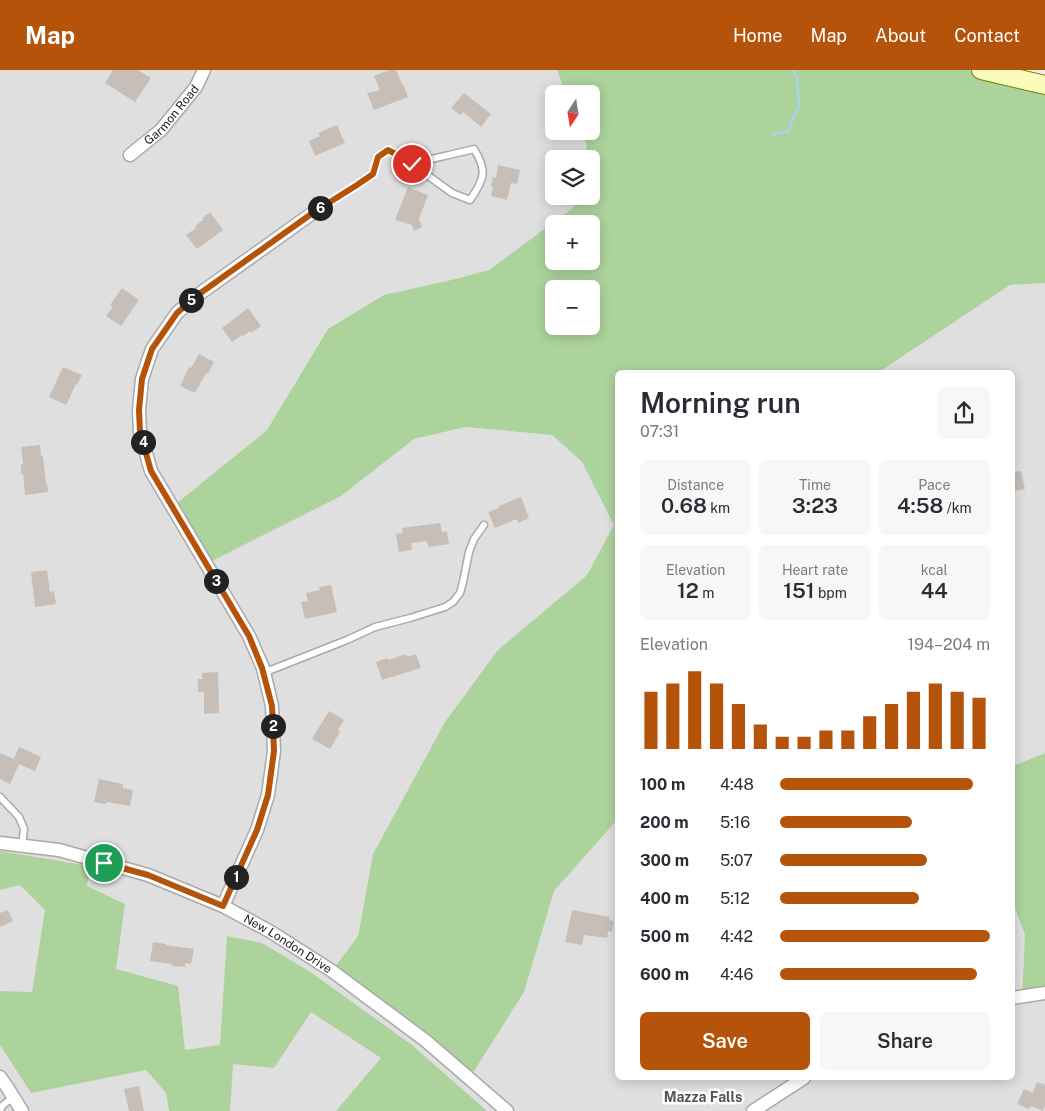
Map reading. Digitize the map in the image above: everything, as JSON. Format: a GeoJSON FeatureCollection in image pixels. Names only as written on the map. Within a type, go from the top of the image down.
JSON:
{"type":"FeatureCollection","features":[{"type":"Feature","properties":{"kind":"main road"},"geometry":{"type":"LineString","coordinates":[[981,70],[1045,85]]}},
{"type":"Feature","properties":{"kind":"street","name":"Garmon Road"},"geometry":{"type":"LineString","coordinates":[[130,155],[161,130],[196,87],[204,70]]}},
{"type":"Feature","properties":{"kind":"street"},"geometry":{"type":"LineString","coordinates":[[223,906],[257,830],[268,795],[274,751],[272,706],[264,672],[249,636],[151,471],[140,432],[139,410],[142,379],[152,349],[177,313],[195,297],[314,212]]}},
{"type":"Feature","properties":{"kind":"street","name":"New London Drive"},"geometry":{"type":"LineString","coordinates":[[0,843],[59,850],[148,875],[223,906],[271,932],[332,971],[426,1041],[507,1111]]}},
{"type":"Feature","properties":{"kind":"street"},"geometry":{"type":"LineString","coordinates":[[1015,998],[1045,994]]}},
{"type":"Feature","properties":{"kind":"street"},"geometry":{"type":"LineString","coordinates":[[0,1078],[22,1111]]}},
{"type":"Feature","properties":{"kind":"street"},"geometry":{"type":"LineString","coordinates":[[753,1111],[801,1080]]}},
{"type":"Feature","properties":{"kind":"lane"},"geometry":{"type":"LineString","coordinates":[[314,212],[373,174],[378,157],[388,150],[396,154],[403,166],[474,149],[481,161],[483,176],[470,200],[452,193],[412,164]]}},
{"type":"Feature","properties":{"kind":"lane"},"geometry":{"type":"LineString","coordinates":[[264,672],[376,627],[445,607],[460,593],[469,552],[474,538],[484,525]]}},
{"type":"Feature","properties":{"kind":"lane"},"geometry":{"type":"LineString","coordinates":[[0,797],[19,817],[24,829],[22,846]]}},
{"type":"Feature","properties":{"kind":"lane"},"geometry":{"type":"LineString","coordinates":[[0,1111],[2,1106],[13,1097]]}},
{"type":"Feature","properties":{"kind":"shaded area"},"geometry":{"type":"Polygon","coordinates":[[[0,70],[557,70],[563,85],[545,85],[545,140],[585,140],[587,145],[586,150],[545,150],[545,205],[574,205],[573,208],[564,215],[545,215],[545,229],[489,270],[447,281],[328,329],[267,430],[172,507],[341,496],[414,439],[466,427],[552,435],[582,462],[615,525],[587,575],[498,650],[373,854],[358,936],[524,992],[553,891],[615,822],[615,1080],[1015,1080],[1015,908],[1025,935],[1022,996],[1045,993],[1045,1111],[0,1111],[0,70]]]}},
{"type":"Feature","properties":{"kind":"shaded area"},"geometry":{"type":"Polygon","coordinates":[[[1045,283],[1045,753],[1015,765],[1015,370],[882,370],[1010,285],[1045,283]]]}},
{"type":"Feature","properties":{"kind":"green space"},"geometry":{"type":"Polygon","coordinates":[[[557,70],[981,70],[1045,85],[1045,283],[1010,285],[882,370],[615,370],[615,822],[554,891],[524,992],[469,1079],[332,971],[358,936],[373,854],[445,722],[498,650],[587,575],[614,525],[582,462],[552,435],[466,427],[414,439],[341,496],[206,564],[172,507],[267,430],[328,329],[384,295],[489,270],[545,229],[545,270],[600,270],[600,215],[564,215],[573,208],[574,205],[600,205],[600,150],[586,150],[587,145],[585,140],[600,140],[600,85],[563,85],[557,70]]]}},
{"type":"Feature","properties":{"kind":"green space"},"geometry":{"type":"Polygon","coordinates":[[[1045,753],[1045,993],[1022,996],[1025,935],[1015,908],[1015,765],[1045,753]]]}},
{"type":"Feature","properties":{"kind":"green space"},"geometry":{"type":"Polygon","coordinates":[[[0,851],[90,866],[87,886],[125,904],[116,969],[178,986],[185,1050],[220,1045],[227,936],[262,943],[309,971],[412,1045],[487,1111],[336,1111],[381,1058],[311,1012],[274,1068],[233,1064],[230,1111],[169,1111],[166,1093],[146,1070],[31,1093],[0,1045],[0,991],[32,992],[45,910],[20,885],[0,890],[0,851]]]}},
{"type":"Feature","properties":{"kind":"building"},"geometry":{"type":"Polygon","coordinates":[[[113,70],[138,70],[151,78],[135,102],[105,83],[113,70]]]}},
{"type":"Feature","properties":{"kind":"building"},"geometry":{"type":"Polygon","coordinates":[[[389,70],[396,70],[408,97],[374,110],[367,93],[380,90],[374,76],[389,70]]]}},
{"type":"Feature","properties":{"kind":"building"},"geometry":{"type":"Polygon","coordinates":[[[464,93],[491,114],[481,127],[463,112],[460,115],[451,108],[464,93]]]}},
{"type":"Feature","properties":{"kind":"building"},"geometry":{"type":"Polygon","coordinates":[[[337,125],[345,143],[315,156],[309,141],[320,136],[318,133],[337,125]]]}},
{"type":"Feature","properties":{"kind":"building"},"geometry":{"type":"Polygon","coordinates":[[[498,165],[520,170],[517,184],[511,183],[507,200],[491,196],[493,177],[496,178],[498,165]]]}},
{"type":"Feature","properties":{"kind":"building"},"geometry":{"type":"Polygon","coordinates":[[[408,187],[428,195],[419,219],[422,227],[414,231],[412,225],[395,220],[408,187]]]}},
{"type":"Feature","properties":{"kind":"building"},"geometry":{"type":"Polygon","coordinates":[[[210,212],[223,230],[197,249],[186,235],[196,228],[195,226],[203,220],[202,218],[210,212]]]}},
{"type":"Feature","properties":{"kind":"building"},"geometry":{"type":"Polygon","coordinates":[[[122,288],[139,300],[121,326],[106,316],[113,307],[110,305],[122,288]]]}},
{"type":"Feature","properties":{"kind":"building"},"geometry":{"type":"Polygon","coordinates":[[[248,308],[261,326],[232,342],[222,328],[248,308]]]}},
{"type":"Feature","properties":{"kind":"building"},"geometry":{"type":"Polygon","coordinates":[[[199,354],[214,362],[195,393],[180,386],[189,367],[191,368],[199,354]]]}},
{"type":"Feature","properties":{"kind":"building"},"geometry":{"type":"Polygon","coordinates":[[[63,367],[82,375],[66,405],[49,397],[63,367]]]}},
{"type":"Feature","properties":{"kind":"building"},"geometry":{"type":"Polygon","coordinates":[[[40,445],[48,492],[25,495],[23,474],[21,474],[21,465],[23,464],[21,447],[40,445]]]}},
{"type":"Feature","properties":{"kind":"building"},"geometry":{"type":"Polygon","coordinates":[[[1021,471],[1025,489],[1015,491],[1015,472],[1021,471]]]}},
{"type":"Feature","properties":{"kind":"building"},"geometry":{"type":"Polygon","coordinates":[[[521,497],[529,518],[518,523],[517,519],[495,528],[488,512],[521,497]]]}},
{"type":"Feature","properties":{"kind":"building"},"geometry":{"type":"Polygon","coordinates":[[[440,523],[442,532],[447,531],[449,544],[428,547],[427,541],[411,543],[412,550],[399,552],[396,534],[403,533],[402,528],[440,523]]]}},
{"type":"Feature","properties":{"kind":"building"},"geometry":{"type":"Polygon","coordinates":[[[47,570],[50,592],[54,591],[56,604],[35,607],[31,572],[47,570]]]}},
{"type":"Feature","properties":{"kind":"building"},"geometry":{"type":"Polygon","coordinates":[[[331,585],[337,612],[305,619],[301,602],[308,601],[306,593],[320,590],[319,587],[331,585]]]}},
{"type":"Feature","properties":{"kind":"building"},"geometry":{"type":"Polygon","coordinates":[[[406,654],[407,657],[416,654],[421,668],[382,680],[376,662],[406,654]]]}},
{"type":"Feature","properties":{"kind":"building"},"geometry":{"type":"Polygon","coordinates":[[[218,672],[219,713],[204,714],[204,692],[198,692],[198,679],[202,679],[202,673],[218,672]]]}},
{"type":"Feature","properties":{"kind":"building"},"geometry":{"type":"Polygon","coordinates":[[[329,711],[344,720],[338,730],[340,732],[330,749],[312,739],[329,711]]]}},
{"type":"Feature","properties":{"kind":"building"},"geometry":{"type":"Polygon","coordinates":[[[19,747],[41,757],[35,771],[19,764],[10,784],[0,779],[0,753],[14,759],[19,747]]]}},
{"type":"Feature","properties":{"kind":"building"},"geometry":{"type":"Polygon","coordinates":[[[99,779],[123,784],[123,788],[133,790],[130,806],[94,802],[99,779]]]}},
{"type":"Feature","properties":{"kind":"building"},"geometry":{"type":"Polygon","coordinates":[[[8,910],[13,921],[0,927],[0,913],[8,910]]]}},
{"type":"Feature","properties":{"kind":"building"},"geometry":{"type":"Polygon","coordinates":[[[572,910],[610,917],[609,920],[614,921],[612,932],[608,931],[607,938],[584,935],[582,945],[565,942],[572,910]]]}},
{"type":"Feature","properties":{"kind":"building"},"geometry":{"type":"Polygon","coordinates":[[[153,942],[194,949],[191,964],[185,963],[185,967],[150,961],[153,942]]]}},
{"type":"Feature","properties":{"kind":"building"},"geometry":{"type":"Polygon","coordinates":[[[1037,1082],[1045,1085],[1045,1105],[1043,1111],[1031,1106],[1029,1109],[1017,1104],[1024,1089],[1033,1093],[1037,1082]]]}},
{"type":"Feature","properties":{"kind":"building"},"geometry":{"type":"Polygon","coordinates":[[[139,1086],[144,1111],[129,1111],[124,1089],[139,1086]]]}},
{"type":"Feature","properties":{"kind":"waterway"},"geometry":{"type":"LineString","coordinates":[[773,134],[788,131],[799,105],[797,78],[793,70]]}},
{"type":"Feature","properties":{"kind":"district","name":"Mazza Falls"},"geometry":{"type":"Point","coordinates":[703,1097]}},
{"type":"Feature","properties":{"kind":"route"},"geometry":{"type":"LineString","coordinates":[[104,863],[148,875],[223,906],[257,830],[268,795],[274,751],[272,706],[262,668],[249,636],[151,471],[140,432],[139,410],[142,379],[152,349],[177,313],[195,297],[314,212],[373,174],[378,157],[388,150],[396,154],[403,166],[412,164]]}}]}
